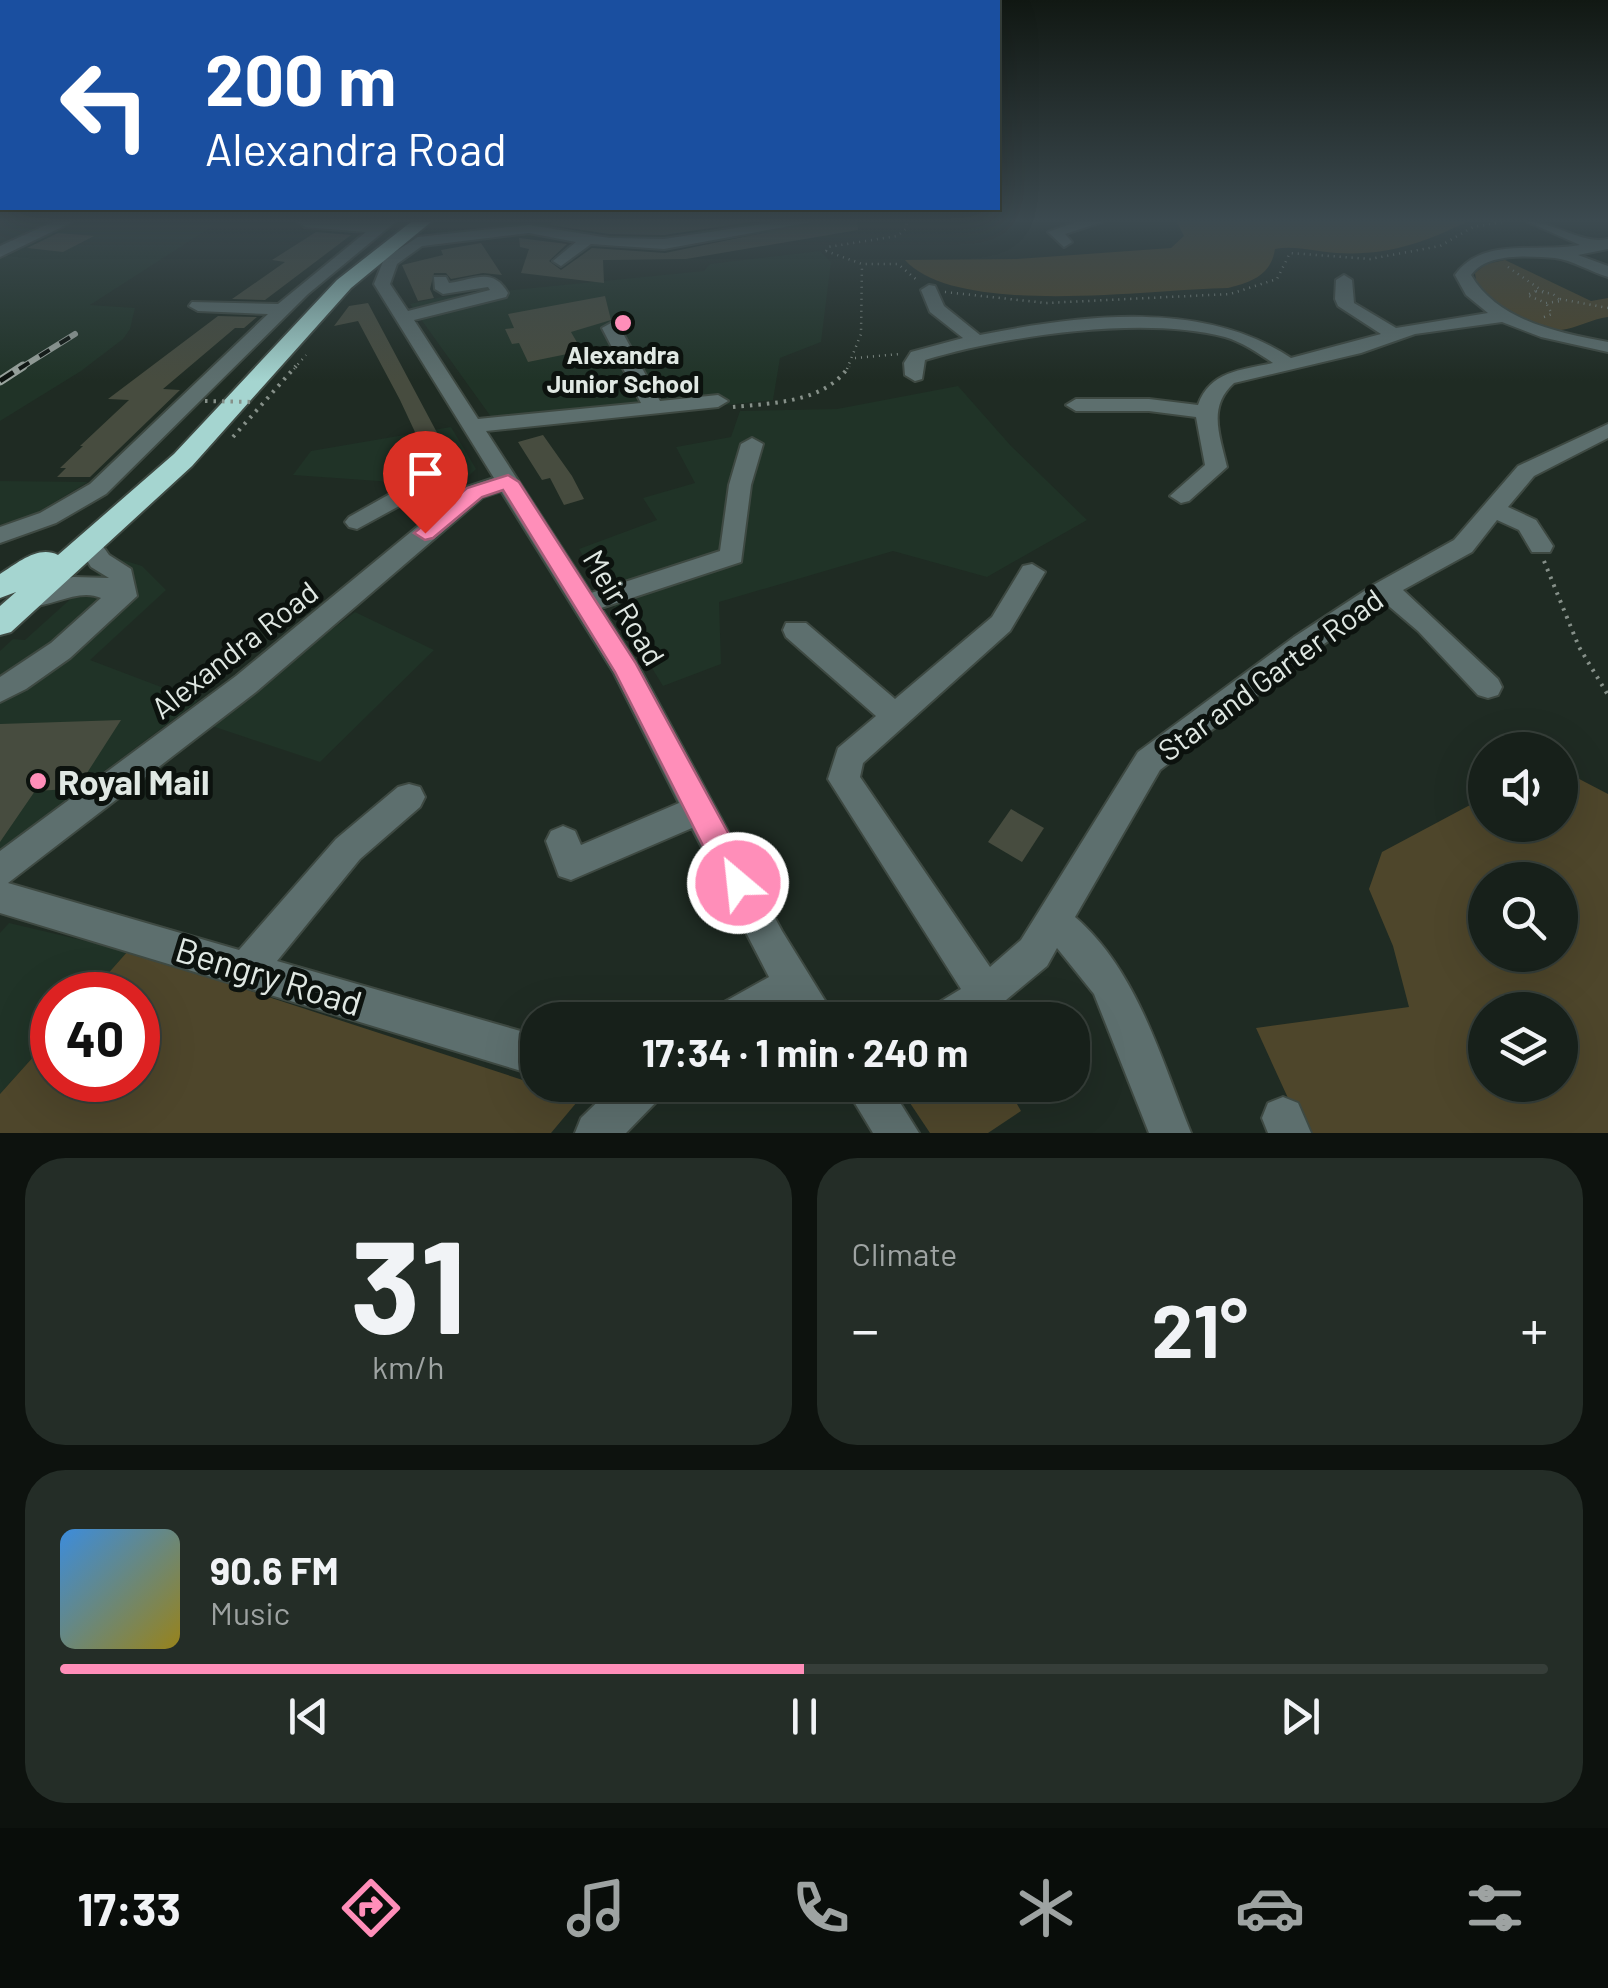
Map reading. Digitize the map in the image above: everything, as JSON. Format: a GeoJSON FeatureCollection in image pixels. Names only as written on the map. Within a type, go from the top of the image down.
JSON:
{"type":"FeatureCollection","features":[{"type":"Feature","properties":{"kind":"highway"},"geometry":{"type":"LineString","coordinates":[[0,624],[9,596],[201,420],[317,296],[348,275]]}},
{"type":"Feature","properties":{"kind":"highway"},"geometry":{"type":"LineString","coordinates":[[9,596],[88,543],[183,460],[356,275]]}},
{"type":"Feature","properties":{"kind":"street"},"geometry":{"type":"LineString","coordinates":[[0,535],[67,509],[89,496],[282,310],[324,275]]}},
{"type":"Feature","properties":{"kind":"street","name":"Meir Road"},"geometry":{"type":"LineString","coordinates":[[384,275],[386,292],[442,358],[474,426],[626,669],[806,1002]]}},
{"type":"Feature","properties":{"kind":"street"},"geometry":{"type":"LineString","coordinates":[[1462,275],[1474,294],[1505,316],[1559,336],[1608,347]]}},
{"type":"Feature","properties":{"kind":"street"},"geometry":{"type":"LineString","coordinates":[[404,317],[500,293],[493,280],[443,289],[440,280]]}},
{"type":"Feature","properties":{"kind":"street"},"geometry":{"type":"LineString","coordinates":[[1344,280],[1343,299],[1347,306],[1393,334]]}},
{"type":"Feature","properties":{"kind":"street"},"geometry":{"type":"LineString","coordinates":[[933,289],[936,308],[976,340]]}},
{"type":"Feature","properties":{"kind":"street"},"geometry":{"type":"LineString","coordinates":[[198,306],[282,310]]}},
{"type":"Feature","properties":{"kind":"street"},"geometry":{"type":"LineString","coordinates":[[1181,496],[1216,467],[1206,412],[1210,391],[1227,379],[1356,349],[1393,334],[1505,316]]}},
{"type":"Feature","properties":{"kind":"street"},"geometry":{"type":"LineString","coordinates":[[915,374],[915,359],[926,354],[1015,333],[1190,326],[1241,337],[1287,364]]}},
{"type":"Feature","properties":{"kind":"street"},"geometry":{"type":"LineString","coordinates":[[611,328],[653,407]]}},
{"type":"Feature","properties":{"kind":"street"},"geometry":{"type":"LineString","coordinates":[[474,426],[718,400]]}},
{"type":"Feature","properties":{"kind":"street"},"geometry":{"type":"LineString","coordinates":[[1076,406],[1149,405],[1206,412]]}},
{"type":"Feature","properties":{"kind":"street","name":"Star and Garter Road"},"geometry":{"type":"LineString","coordinates":[[976,1002],[1034,952],[1150,761],[1304,644],[1384,590],[1462,546],[1526,471],[1608,430]]}},
{"type":"Feature","properties":{"kind":"street"},"geometry":{"type":"LineString","coordinates":[[586,604],[732,556],[734,521],[752,444]]}},
{"type":"Feature","properties":{"kind":"street","name":"Alexandra Road"},"geometry":{"type":"LineString","coordinates":[[0,872],[246,684],[475,492],[508,482]]}},
{"type":"Feature","properties":{"kind":"street"},"geometry":{"type":"LineString","coordinates":[[357,522],[397,497],[452,510]]}},
{"type":"Feature","properties":{"kind":"street"},"geometry":{"type":"LineString","coordinates":[[1496,510],[1528,525],[1548,542]]}},
{"type":"Feature","properties":{"kind":"street"},"geometry":{"type":"LineString","coordinates":[[0,694],[69,654],[116,609],[127,592],[122,575],[100,560],[88,543]]}},
{"type":"Feature","properties":{"kind":"street"},"geometry":{"type":"LineString","coordinates":[[0,694],[77,638],[113,601],[115,593],[110,587],[90,583],[9,596]]}},
{"type":"Feature","properties":{"kind":"street"},"geometry":{"type":"LineString","coordinates":[[987,995],[844,779],[849,757],[1001,624],[1036,583]]}},
{"type":"Feature","properties":{"kind":"street"},"geometry":{"type":"LineString","coordinates":[[1384,590],[1416,610],[1456,660],[1488,687]]}},
{"type":"Feature","properties":{"kind":"street"},"geometry":{"type":"LineString","coordinates":[[796,630],[829,646],[895,716]]}},
{"type":"Feature","properties":{"kind":"street"},"geometry":{"type":"LineString","coordinates":[[563,841],[570,865],[700,808]]}},
{"type":"Feature","properties":{"kind":"street"},"geometry":{"type":"LineString","coordinates":[[248,968],[348,849],[400,814]]}},
{"type":"Feature","properties":{"kind":"street","name":"Bengry Road"},"geometry":{"type":"LineString","coordinates":[[0,897],[520,1051]]}},
{"type":"Feature","properties":{"kind":"street"},"geometry":{"type":"LineString","coordinates":[[1054,923],[1080,946],[1108,982],[1170,1133]]}},
{"type":"Feature","properties":{"kind":"street"},"geometry":{"type":"LineString","coordinates":[[762,1002],[793,984]]}},
{"type":"Feature","properties":{"kind":"street"},"geometry":{"type":"LineString","coordinates":[[596,1133],[625,1102]]}},
{"type":"Feature","properties":{"kind":"street"},"geometry":{"type":"LineString","coordinates":[[876,1102],[898,1133]]}},
{"type":"Feature","properties":{"kind":"path"},"geometry":{"type":"LineString","coordinates":[[718,400],[731,407],[802,399],[840,383],[854,358],[861,331],[862,275]]}},
{"type":"Feature","properties":{"kind":"path"},"geometry":{"type":"LineString","coordinates":[[913,275],[933,289],[1046,304],[1230,294],[1255,290],[1279,275]]}},
{"type":"Feature","properties":{"kind":"path"},"geometry":{"type":"LineString","coordinates":[[1520,275],[1560,299],[1608,308]]}},
{"type":"Feature","properties":{"kind":"path"},"geometry":{"type":"LineString","coordinates":[[1544,292],[1527,295],[1546,304],[1556,304],[1560,299]]}},
{"type":"Feature","properties":{"kind":"path"},"geometry":{"type":"LineString","coordinates":[[854,358],[926,354]]}},
{"type":"Feature","properties":{"kind":"path"},"geometry":{"type":"LineString","coordinates":[[205,401],[255,402]]}},
{"type":"Feature","properties":{"kind":"path"},"geometry":{"type":"LineString","coordinates":[[1548,542],[1539,551],[1574,639],[1608,696]]}},
{"type":"Feature","properties":{"kind":"shaded area"},"geometry":{"type":"Polygon","coordinates":[[[0,275],[137,275],[90,305],[135,308],[123,339],[81,371],[0,421],[0,275]]]}},
{"type":"Feature","properties":{"kind":"shaded area","name":"Alexandra Junior School"},"geometry":{"type":"Polygon","coordinates":[[[665,275],[829,275],[821,342],[780,358],[773,400],[509,428],[494,421],[410,304],[442,297],[665,275]]]}},
{"type":"Feature","properties":{"kind":"shaded area"},"geometry":{"type":"Polygon","coordinates":[[[926,275],[1260,275],[1228,288],[1058,296],[967,289],[926,275]]]}},
{"type":"Feature","properties":{"kind":"shaded area"},"geometry":{"type":"Polygon","coordinates":[[[1475,275],[1536,275],[1591,301],[1608,298],[1608,317],[1561,330],[1539,327],[1516,316],[1477,287],[1475,275]]]}},
{"type":"Feature","properties":{"kind":"shaded area"},"geometry":{"type":"Polygon","coordinates":[[[958,386],[1011,446],[1087,520],[987,577],[893,551],[719,602],[721,664],[663,686],[611,601],[617,593],[610,579],[597,579],[579,549],[657,520],[643,498],[695,483],[676,447],[731,437],[740,411],[837,409],[958,386]]]}},
{"type":"Feature","properties":{"kind":"shaded area"},"geometry":{"type":"Polygon","coordinates":[[[451,427],[476,469],[449,495],[407,483],[293,475],[311,451],[451,427]]]}},
{"type":"Feature","properties":{"kind":"shaded area"},"geometry":{"type":"Polygon","coordinates":[[[0,481],[88,482],[33,515],[0,525],[0,481]]]}},
{"type":"Feature","properties":{"kind":"shaded area"},"geometry":{"type":"Polygon","coordinates":[[[116,558],[142,566],[166,590],[90,660],[198,701],[0,849],[0,651],[13,639],[25,640],[116,558]]]}},
{"type":"Feature","properties":{"kind":"shaded area"},"geometry":{"type":"Polygon","coordinates":[[[355,612],[434,650],[320,762],[206,724],[355,612]]]}},
{"type":"Feature","properties":{"kind":"shaded area"},"geometry":{"type":"Polygon","coordinates":[[[1578,778],[1608,794],[1608,1133],[1304,1133],[1256,1028],[1409,1007],[1393,946],[1369,889],[1382,852],[1468,806],[1468,842],[1578,842],[1578,778]]]}},
{"type":"Feature","properties":{"kind":"shaded area"},"geometry":{"type":"Polygon","coordinates":[[[9,923],[128,951],[109,972],[30,972],[30,1061],[0,1094],[0,933],[9,923]]]}},
{"type":"Feature","properties":{"kind":"shaded area"},"geometry":{"type":"Polygon","coordinates":[[[128,951],[520,1079],[520,1102],[577,1102],[551,1133],[0,1133],[0,1094],[30,1061],[30,1102],[160,1102],[160,972],[109,972],[128,951]]]}},
{"type":"Feature","properties":{"kind":"shaded area"},"geometry":{"type":"Polygon","coordinates":[[[909,1102],[1016,1102],[1021,1111],[988,1133],[930,1133],[909,1102]]]}},
{"type":"Feature","properties":{"kind":"building"},"geometry":{"type":"Polygon","coordinates":[[[267,275],[298,275],[265,300],[232,299],[267,275]]]}},
{"type":"Feature","properties":{"kind":"building"},"geometry":{"type":"Polygon","coordinates":[[[406,275],[434,275],[430,289],[434,298],[418,301],[406,275]]]}},
{"type":"Feature","properties":{"kind":"building"},"geometry":{"type":"Polygon","coordinates":[[[537,275],[604,275],[604,283],[537,275]]]}},
{"type":"Feature","properties":{"kind":"building"},"geometry":{"type":"Polygon","coordinates":[[[605,296],[611,320],[571,332],[582,351],[528,362],[519,343],[512,344],[505,329],[514,328],[508,314],[605,296]]]}},
{"type":"Feature","properties":{"kind":"building"},"geometry":{"type":"Polygon","coordinates":[[[368,303],[442,442],[450,440],[460,458],[406,478],[395,455],[422,447],[400,400],[358,321],[334,326],[349,306],[368,303]]]}},
{"type":"Feature","properties":{"kind":"building"},"geometry":{"type":"Polygon","coordinates":[[[218,316],[257,317],[244,328],[235,328],[163,389],[180,390],[90,477],[57,477],[80,446],[129,400],[108,399],[218,316]]]}},
{"type":"Feature","properties":{"kind":"building"},"geometry":{"type":"Polygon","coordinates":[[[543,435],[584,499],[564,505],[550,478],[542,480],[518,442],[543,435]]]}},
{"type":"Feature","properties":{"kind":"building","name":"Royal Mail"},"geometry":{"type":"Polygon","coordinates":[[[121,720],[87,773],[81,773],[70,789],[35,791],[0,842],[0,724],[121,720]]]}},
{"type":"Feature","properties":{"kind":"building"},"geometry":{"type":"Polygon","coordinates":[[[1011,809],[1044,828],[1022,862],[988,842],[1011,809]]]}},
{"type":"Feature","properties":{"kind":"railway"},"geometry":{"type":"LineString","coordinates":[[19,369],[75,334]]}},
{"type":"Feature","properties":{"kind":"railway"},"geometry":{"type":"LineString","coordinates":[[0,381],[23,366]]}},
{"type":"Feature","properties":{"kind":"place","name":"Alexandra Junior School"},"geometry":{"type":"Point","coordinates":[623,323]}},
{"type":"Feature","properties":{"kind":"place","name":"Royal Mail"},"geometry":{"type":"Point","coordinates":[38,781]}},
{"type":"Feature","properties":{"kind":"route"},"geometry":{"type":"LineString","coordinates":[[425,533],[475,492],[508,482],[626,669],[738,883]]}}]}
